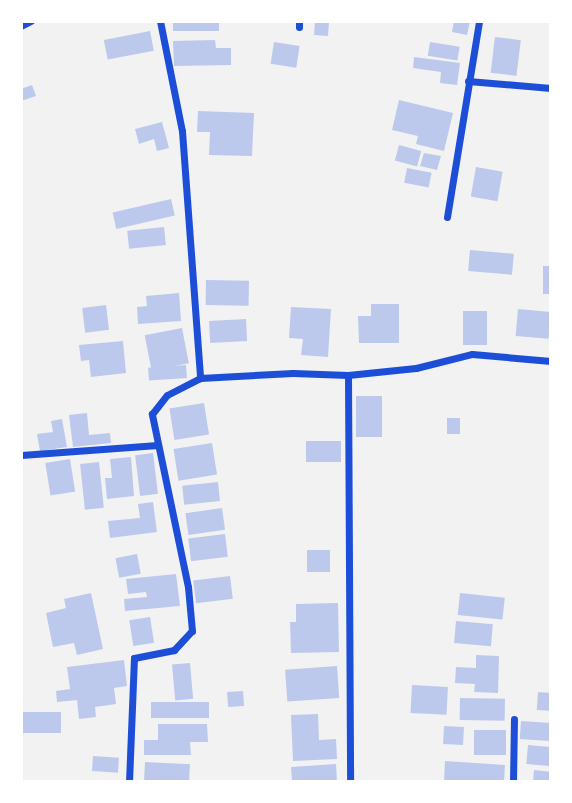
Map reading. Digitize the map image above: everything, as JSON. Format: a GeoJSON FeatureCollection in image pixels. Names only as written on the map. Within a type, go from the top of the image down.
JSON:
{"type":"FeatureCollection","features":[{"type":"Feature","properties":{"kind":"street"},"geometry":{"type":"LineString","coordinates":[[21,26],[31,21]]}},
{"type":"Feature","properties":{"kind":"street"},"geometry":{"type":"LineString","coordinates":[[160,21],[181,131],[200,378]]}},
{"type":"Feature","properties":{"kind":"street"},"geometry":{"type":"LineString","coordinates":[[447,217],[479,21]]}},
{"type":"Feature","properties":{"kind":"street"},"geometry":{"type":"LineString","coordinates":[[468,81],[551,88]]}},
{"type":"Feature","properties":{"kind":"street"},"geometry":{"type":"LineString","coordinates":[[129,782],[134,658],[174,650],[192,631],[188,587],[152,414],[158,404],[200,378],[293,373],[348,375],[416,368],[472,354],[551,361]]}},
{"type":"Feature","properties":{"kind":"street"},"geometry":{"type":"LineString","coordinates":[[348,375],[350,782]]}},
{"type":"Feature","properties":{"kind":"street"},"geometry":{"type":"LineString","coordinates":[[21,455],[158,445]]}},
{"type":"Feature","properties":{"kind":"street"},"geometry":{"type":"LineString","coordinates":[[513,782],[514,719]]}},
{"type":"Feature","properties":{"kind":"building"},"geometry":{"type":"Polygon","coordinates":[[[173,21],[219,21],[219,31],[173,31],[173,21]]]}},
{"type":"Feature","properties":{"kind":"building"},"geometry":{"type":"Polygon","coordinates":[[[315,21],[329,22],[328,36],[314,35],[315,21]]]}},
{"type":"Feature","properties":{"kind":"building"},"geometry":{"type":"Polygon","coordinates":[[[454,21],[470,21],[467,35],[452,32],[454,21]]]}},
{"type":"Feature","properties":{"kind":"building"},"geometry":{"type":"Polygon","coordinates":[[[150,31],[154,51],[108,60],[104,40],[150,31]]]}},
{"type":"Feature","properties":{"kind":"building"},"geometry":{"type":"Polygon","coordinates":[[[495,37],[521,40],[516,76],[491,73],[495,37]]]}},
{"type":"Feature","properties":{"kind":"building"},"geometry":{"type":"Polygon","coordinates":[[[215,40],[216,48],[231,48],[231,65],[174,66],[173,41],[215,40]]]}},
{"type":"Feature","properties":{"kind":"building"},"geometry":{"type":"Polygon","coordinates":[[[274,42],[300,46],[296,68],[271,64],[274,42]]]}},
{"type":"Feature","properties":{"kind":"building"},"geometry":{"type":"Polygon","coordinates":[[[430,42],[460,47],[457,61],[428,56],[430,42]]]}},
{"type":"Feature","properties":{"kind":"building"},"geometry":{"type":"Polygon","coordinates":[[[414,57],[460,63],[457,85],[440,83],[441,72],[413,68],[414,57]]]}},
{"type":"Feature","properties":{"kind":"building"},"geometry":{"type":"Polygon","coordinates":[[[32,85],[36,96],[21,101],[21,89],[32,85]]]}},
{"type":"Feature","properties":{"kind":"building"},"geometry":{"type":"Polygon","coordinates":[[[399,100],[453,113],[444,151],[416,144],[418,136],[392,130],[399,100]]]}},
{"type":"Feature","properties":{"kind":"building"},"geometry":{"type":"Polygon","coordinates":[[[198,111],[254,113],[252,156],[209,155],[210,132],[197,132],[198,111]]]}},
{"type":"Feature","properties":{"kind":"building"},"geometry":{"type":"Polygon","coordinates":[[[162,122],[169,148],[157,151],[154,139],[139,144],[135,129],[162,122]]]}},
{"type":"Feature","properties":{"kind":"building"},"geometry":{"type":"Polygon","coordinates":[[[399,145],[421,151],[417,166],[395,160],[399,145]]]}},
{"type":"Feature","properties":{"kind":"building"},"geometry":{"type":"Polygon","coordinates":[[[424,153],[441,156],[437,170],[420,166],[424,153]]]}},
{"type":"Feature","properties":{"kind":"building"},"geometry":{"type":"Polygon","coordinates":[[[476,167],[503,172],[497,201],[471,197],[476,167]]]}},
{"type":"Feature","properties":{"kind":"building"},"geometry":{"type":"Polygon","coordinates":[[[407,168],[432,173],[429,187],[404,183],[407,168]]]}},
{"type":"Feature","properties":{"kind":"building"},"geometry":{"type":"Polygon","coordinates":[[[171,199],[175,216],[116,229],[113,212],[171,199]]]}},
{"type":"Feature","properties":{"kind":"building"},"geometry":{"type":"Polygon","coordinates":[[[164,227],[166,245],[129,249],[127,231],[164,227]]]}},
{"type":"Feature","properties":{"kind":"building"},"geometry":{"type":"Polygon","coordinates":[[[470,250],[514,254],[512,275],[468,271],[470,250]]]}},
{"type":"Feature","properties":{"kind":"building"},"geometry":{"type":"Polygon","coordinates":[[[543,266],[551,266],[551,294],[543,294],[543,266]]]}},
{"type":"Feature","properties":{"kind":"building"},"geometry":{"type":"Polygon","coordinates":[[[206,280],[249,281],[249,306],[206,305],[206,280]]]}},
{"type":"Feature","properties":{"kind":"building"},"geometry":{"type":"Polygon","coordinates":[[[179,293],[181,321],[138,324],[137,307],[147,306],[146,296],[179,293]]]}},
{"type":"Feature","properties":{"kind":"building"},"geometry":{"type":"Polygon","coordinates":[[[371,304],[399,304],[399,343],[359,343],[358,316],[371,316],[371,304]]]}},
{"type":"Feature","properties":{"kind":"building"},"geometry":{"type":"Polygon","coordinates":[[[106,305],[109,330],[85,333],[82,308],[106,305]]]}},
{"type":"Feature","properties":{"kind":"building"},"geometry":{"type":"Polygon","coordinates":[[[291,307],[331,309],[328,357],[301,355],[303,339],[289,338],[291,307]]]}},
{"type":"Feature","properties":{"kind":"building"},"geometry":{"type":"Polygon","coordinates":[[[518,309],[551,312],[549,339],[516,336],[518,309]]]}},
{"type":"Feature","properties":{"kind":"building"},"geometry":{"type":"Polygon","coordinates":[[[463,311],[487,311],[487,345],[463,345],[463,311]]]}},
{"type":"Feature","properties":{"kind":"building"},"geometry":{"type":"Polygon","coordinates":[[[246,319],[247,341],[210,343],[209,321],[246,319]]]}},
{"type":"Feature","properties":{"kind":"building"},"geometry":{"type":"Polygon","coordinates":[[[182,328],[189,363],[152,371],[145,335],[182,328]]]}},
{"type":"Feature","properties":{"kind":"building"},"geometry":{"type":"Polygon","coordinates":[[[123,341],[126,373],[91,377],[89,360],[81,361],[79,345],[123,341]]]}},
{"type":"Feature","properties":{"kind":"building"},"geometry":{"type":"Polygon","coordinates":[[[186,365],[187,378],[149,381],[148,368],[186,365]]]}},
{"type":"Feature","properties":{"kind":"building"},"geometry":{"type":"Polygon","coordinates":[[[356,396],[382,396],[382,437],[356,437],[356,396]]]}},
{"type":"Feature","properties":{"kind":"building"},"geometry":{"type":"Polygon","coordinates":[[[204,403],[209,435],[174,440],[169,408],[204,403]]]}},
{"type":"Feature","properties":{"kind":"building"},"geometry":{"type":"Polygon","coordinates":[[[87,413],[89,435],[110,433],[111,443],[73,447],[69,415],[87,413]]]}},
{"type":"Feature","properties":{"kind":"building"},"geometry":{"type":"Polygon","coordinates":[[[447,418],[460,418],[460,434],[447,434],[447,418]]]}},
{"type":"Feature","properties":{"kind":"building"},"geometry":{"type":"Polygon","coordinates":[[[62,419],[67,447],[40,451],[37,434],[53,432],[51,421],[62,419]]]}},
{"type":"Feature","properties":{"kind":"building"},"geometry":{"type":"Polygon","coordinates":[[[306,441],[341,441],[341,462],[306,462],[306,441]]]}},
{"type":"Feature","properties":{"kind":"building"},"geometry":{"type":"Polygon","coordinates":[[[212,443],[217,475],[178,481],[173,449],[212,443]]]}},
{"type":"Feature","properties":{"kind":"building"},"geometry":{"type":"Polygon","coordinates":[[[153,453],[158,494],[140,496],[135,455],[153,453]]]}},
{"type":"Feature","properties":{"kind":"building"},"geometry":{"type":"Polygon","coordinates":[[[131,457],[134,496],[107,499],[105,478],[112,478],[110,459],[131,457]]]}},
{"type":"Feature","properties":{"kind":"building"},"geometry":{"type":"Polygon","coordinates":[[[70,459],[75,492],[50,496],[45,463],[70,459]]]}},
{"type":"Feature","properties":{"kind":"building"},"geometry":{"type":"Polygon","coordinates":[[[99,462],[104,508],[85,510],[80,464],[99,462]]]}},
{"type":"Feature","properties":{"kind":"building"},"geometry":{"type":"Polygon","coordinates":[[[218,482],[220,501],[184,505],[182,486],[218,482]]]}},
{"type":"Feature","properties":{"kind":"building"},"geometry":{"type":"Polygon","coordinates":[[[153,502],[157,532],[110,538],[108,521],[140,518],[138,504],[153,502]]]}},
{"type":"Feature","properties":{"kind":"building"},"geometry":{"type":"Polygon","coordinates":[[[222,508],[225,530],[188,535],[185,513],[222,508]]]}},
{"type":"Feature","properties":{"kind":"building"},"geometry":{"type":"Polygon","coordinates":[[[225,534],[228,557],[191,561],[188,539],[225,534]]]}},
{"type":"Feature","properties":{"kind":"building"},"geometry":{"type":"Polygon","coordinates":[[[307,550],[330,550],[330,572],[307,572],[307,550]]]}},
{"type":"Feature","properties":{"kind":"building"},"geometry":{"type":"Polygon","coordinates":[[[137,554],[141,574],[119,578],[115,558],[137,554]]]}},
{"type":"Feature","properties":{"kind":"building"},"geometry":{"type":"Polygon","coordinates":[[[176,574],[180,606],[125,611],[124,599],[147,597],[146,592],[128,594],[126,579],[176,574]]]}},
{"type":"Feature","properties":{"kind":"building"},"geometry":{"type":"Polygon","coordinates":[[[230,576],[233,599],[196,603],[193,581],[230,576]]]}},
{"type":"Feature","properties":{"kind":"building"},"geometry":{"type":"Polygon","coordinates":[[[91,593],[103,649],[77,655],[74,643],[53,647],[46,613],[66,608],[64,599],[91,593]]]}},
{"type":"Feature","properties":{"kind":"building"},"geometry":{"type":"Polygon","coordinates":[[[460,593],[505,598],[502,620],[458,615],[460,593]]]}},
{"type":"Feature","properties":{"kind":"building"},"geometry":{"type":"Polygon","coordinates":[[[338,603],[339,652],[291,653],[290,622],[296,622],[296,604],[338,603]]]}},
{"type":"Feature","properties":{"kind":"building"},"geometry":{"type":"Polygon","coordinates":[[[150,617],[154,643],[133,646],[129,620],[150,617]]]}},
{"type":"Feature","properties":{"kind":"building"},"geometry":{"type":"Polygon","coordinates":[[[456,621],[493,624],[491,646],[454,643],[456,621]]]}},
{"type":"Feature","properties":{"kind":"building"},"geometry":{"type":"Polygon","coordinates":[[[476,655],[499,656],[498,693],[474,692],[475,684],[455,683],[456,667],[476,668],[476,655]]]}},
{"type":"Feature","properties":{"kind":"building"},"geometry":{"type":"Polygon","coordinates":[[[124,660],[127,686],[114,688],[116,704],[95,707],[96,717],[79,719],[77,700],[57,702],[56,691],[70,689],[67,667],[124,660]]]}},
{"type":"Feature","properties":{"kind":"building"},"geometry":{"type":"Polygon","coordinates":[[[190,663],[193,699],[175,700],[172,665],[190,663]]]}},
{"type":"Feature","properties":{"kind":"building"},"geometry":{"type":"Polygon","coordinates":[[[337,666],[339,698],[287,702],[285,670],[337,666]]]}},
{"type":"Feature","properties":{"kind":"building"},"geometry":{"type":"Polygon","coordinates":[[[412,685],[448,687],[446,715],[411,713],[412,685]]]}},
{"type":"Feature","properties":{"kind":"building"},"geometry":{"type":"Polygon","coordinates":[[[243,691],[244,706],[228,707],[227,692],[243,691]]]}},
{"type":"Feature","properties":{"kind":"building"},"geometry":{"type":"Polygon","coordinates":[[[538,692],[551,693],[550,711],[537,710],[538,692]]]}},
{"type":"Feature","properties":{"kind":"building"},"geometry":{"type":"Polygon","coordinates":[[[460,698],[505,699],[505,721],[460,720],[460,698]]]}},
{"type":"Feature","properties":{"kind":"building"},"geometry":{"type":"Polygon","coordinates":[[[151,702],[209,702],[209,718],[151,718],[151,702]]]}},
{"type":"Feature","properties":{"kind":"building"},"geometry":{"type":"Polygon","coordinates":[[[21,712],[61,712],[61,733],[21,733],[21,712]]]}},
{"type":"Feature","properties":{"kind":"building"},"geometry":{"type":"Polygon","coordinates":[[[318,714],[319,740],[336,739],[337,759],[293,761],[291,715],[318,714]]]}},
{"type":"Feature","properties":{"kind":"building"},"geometry":{"type":"Polygon","coordinates":[[[521,721],[551,723],[550,741],[520,739],[521,721]]]}},
{"type":"Feature","properties":{"kind":"building"},"geometry":{"type":"Polygon","coordinates":[[[158,724],[207,724],[208,742],[190,742],[191,755],[144,755],[144,740],[158,740],[158,724]]]}},
{"type":"Feature","properties":{"kind":"building"},"geometry":{"type":"Polygon","coordinates":[[[444,726],[464,727],[463,745],[443,744],[444,726]]]}},
{"type":"Feature","properties":{"kind":"building"},"geometry":{"type":"Polygon","coordinates":[[[474,730],[506,730],[506,755],[474,755],[474,730]]]}},
{"type":"Feature","properties":{"kind":"building"},"geometry":{"type":"Polygon","coordinates":[[[528,745],[551,747],[549,766],[526,764],[528,745]]]}},
{"type":"Feature","properties":{"kind":"building"},"geometry":{"type":"Polygon","coordinates":[[[93,756],[119,758],[118,773],[92,771],[93,756]]]}},
{"type":"Feature","properties":{"kind":"building"},"geometry":{"type":"Polygon","coordinates":[[[445,761],[505,765],[504,782],[444,782],[445,761]]]}},
{"type":"Feature","properties":{"kind":"building"},"geometry":{"type":"Polygon","coordinates":[[[145,762],[190,764],[189,782],[144,781],[145,762]]]}},
{"type":"Feature","properties":{"kind":"building"},"geometry":{"type":"Polygon","coordinates":[[[336,764],[337,782],[292,782],[291,767],[336,764]]]}},
{"type":"Feature","properties":{"kind":"building"},"geometry":{"type":"Polygon","coordinates":[[[534,770],[551,772],[551,782],[533,782],[534,770]]]}}]}
